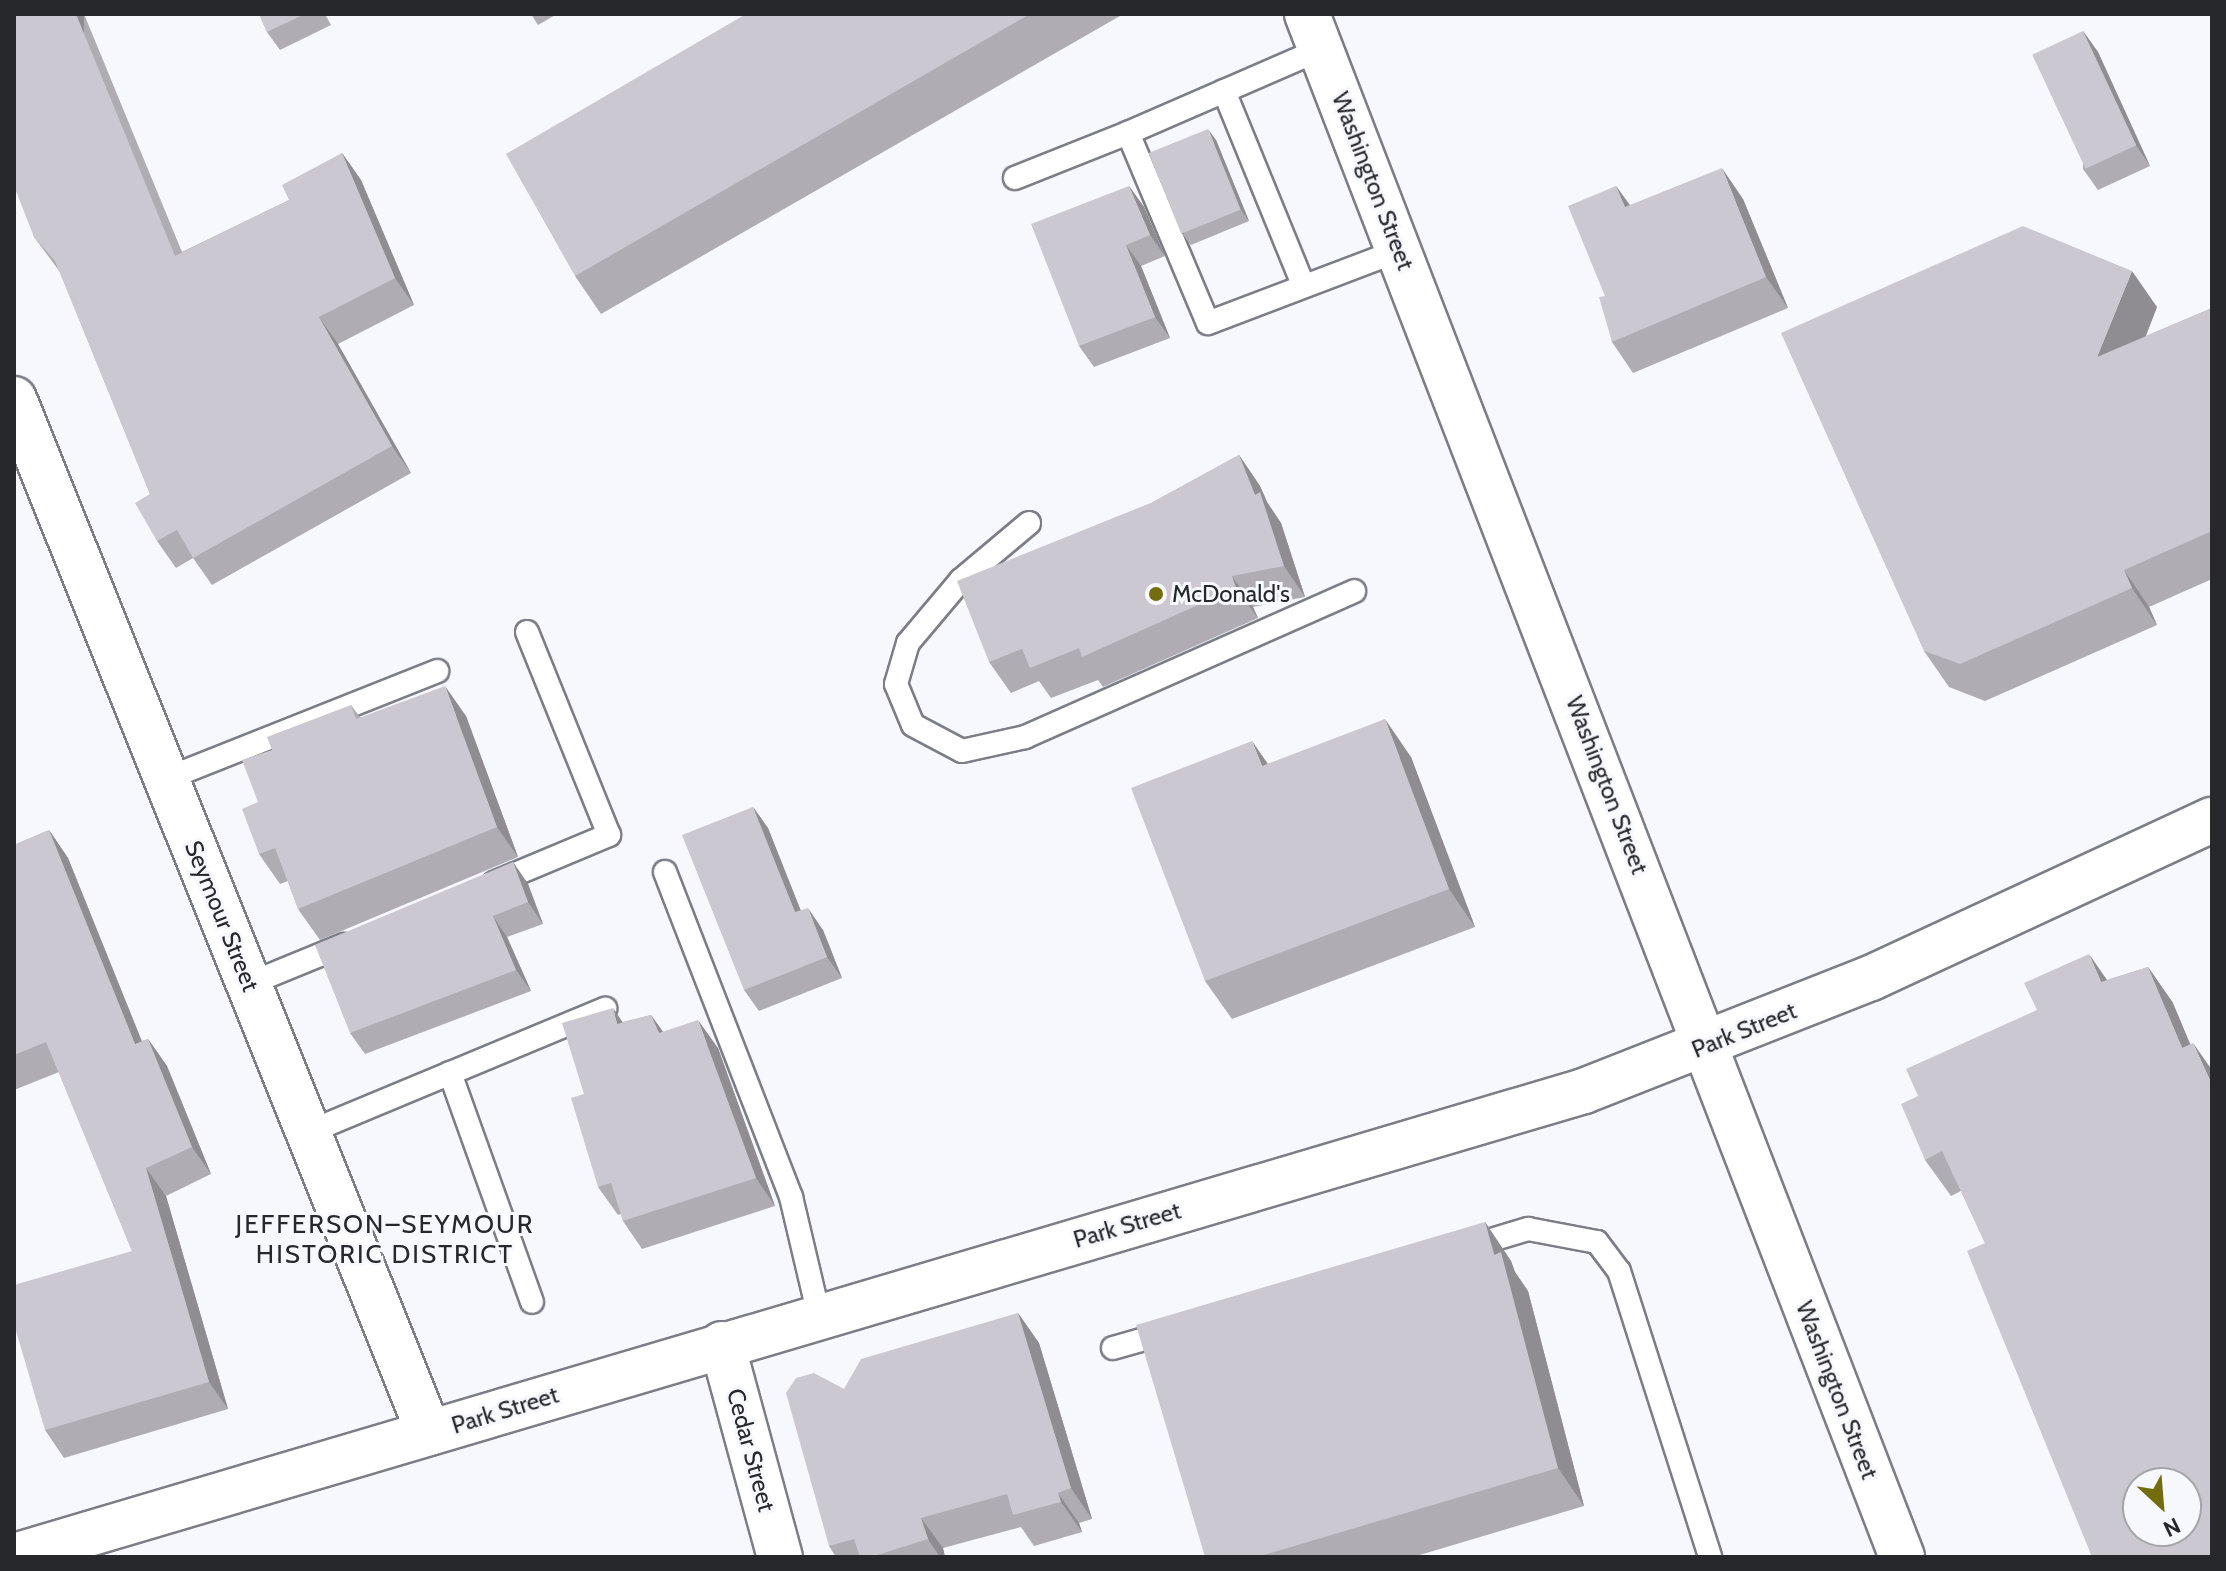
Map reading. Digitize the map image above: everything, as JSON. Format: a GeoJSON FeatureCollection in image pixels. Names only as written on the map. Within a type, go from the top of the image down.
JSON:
{"type":"FeatureCollection","features":[{"type":"Feature","properties":{"kind":"main road","name":"Washington Street"},"geometry":{"type":"LineString","coordinates":[[1314,32],[1708,1045],[1902,1557]]}},
{"type":"Feature","properties":{"kind":"main road","name":"Seymour Street"},"geometry":{"type":"LineString","coordinates":[[14,399],[429,1433]]}},
{"type":"Feature","properties":{"kind":"main road","name":"Park Street"},"geometry":{"type":"LineString","coordinates":[[14,1556],[819,1315],[1472,1125],[1708,1045],[2212,820]]}},
{"type":"Feature","properties":{"kind":"main road","name":"Cedar Street"},"geometry":{"type":"LineString","coordinates":[[722,1344],[780,1557]]}},
{"type":"Feature","properties":{"kind":"lane"},"geometry":{"type":"LineString","coordinates":[[1015,178],[1224,91],[1314,32]]}},
{"type":"Feature","properties":{"kind":"lane"},"geometry":{"type":"LineString","coordinates":[[1224,91],[1303,285]]}},
{"type":"Feature","properties":{"kind":"lane"},"geometry":{"type":"LineString","coordinates":[[1128,133],[1208,323],[1400,250]]}},
{"type":"Feature","properties":{"kind":"lane"},"geometry":{"type":"LineString","coordinates":[[1029,523],[961,580],[908,643],[896,684],[913,725],[962,751],[1025,737],[1354,591]]}},
{"type":"Feature","properties":{"kind":"lane"},"geometry":{"type":"LineString","coordinates":[[466,894],[609,835],[527,632]]}},
{"type":"Feature","properties":{"kind":"lane"},"geometry":{"type":"LineString","coordinates":[[166,779],[437,671]]}},
{"type":"Feature","properties":{"kind":"lane"},"geometry":{"type":"LineString","coordinates":[[665,872],[791,1197],[819,1315]]}},
{"type":"Feature","properties":{"kind":"lane"},"geometry":{"type":"LineString","coordinates":[[249,984],[367,935]]}},
{"type":"Feature","properties":{"kind":"lane"},"geometry":{"type":"LineString","coordinates":[[309,1132],[605,1009]]}},
{"type":"Feature","properties":{"kind":"lane"},"geometry":{"type":"LineString","coordinates":[[450,1073],[532,1302]]}},
{"type":"Feature","properties":{"kind":"lane"},"geometry":{"type":"LineString","coordinates":[[1444,1255],[1528,1229],[1597,1242],[1619,1271],[1710,1557]]}},
{"type":"Feature","properties":{"kind":"lane"},"geometry":{"type":"LineString","coordinates":[[1113,1348],[1189,1327]]}},
{"type":"Feature","properties":{"kind":"building"},"geometry":{"type":"Polygon","coordinates":[[[14,14],[76,14],[175,256],[289,200],[282,185],[342,153],[395,278],[319,317],[392,446],[193,558],[177,530],[157,541],[135,503],[150,494],[55,261],[34,237],[14,186],[14,14]]]}},
{"type":"Feature","properties":{"kind":"building"},"geometry":{"type":"Polygon","coordinates":[[[259,14],[305,14],[267,32],[259,14]]]}},
{"type":"Feature","properties":{"kind":"building"},"geometry":{"type":"Polygon","coordinates":[[[746,14],[1030,14],[575,276],[506,154],[746,14]]]}},
{"type":"Feature","properties":{"kind":"building"},"geometry":{"type":"Polygon","coordinates":[[[2083,31],[2136,145],[2085,169],[2032,55],[2083,31]]]}},
{"type":"Feature","properties":{"kind":"building"},"geometry":{"type":"Polygon","coordinates":[[[1208,129],[1241,210],[1181,234],[1149,153],[1208,129]]]}},
{"type":"Feature","properties":{"kind":"building"},"geometry":{"type":"Polygon","coordinates":[[[1722,168],[1766,277],[1612,342],[1599,297],[1605,296],[1568,206],[1616,186],[1625,207],[1722,168]]]}},
{"type":"Feature","properties":{"kind":"building"},"geometry":{"type":"Polygon","coordinates":[[[1129,186],[1150,235],[1126,245],[1155,317],[1079,346],[1031,224],[1129,186]]]}},
{"type":"Feature","properties":{"kind":"building"},"geometry":{"type":"Polygon","coordinates":[[[2023,226],[2132,271],[2097,357],[2212,308],[2212,531],[2124,570],[2132,588],[1960,664],[1924,651],[1781,333],[2023,226]]]}},
{"type":"Feature","properties":{"kind":"building","name":"McDonald's"},"geometry":{"type":"Polygon","coordinates":[[[1239,455],[1255,495],[1260,492],[1284,566],[1232,576],[1236,588],[1082,657],[1079,648],[1030,668],[1022,649],[989,662],[957,581],[1153,502],[1239,455]]]}},
{"type":"Feature","properties":{"kind":"building"},"geometry":{"type":"Polygon","coordinates":[[[445,686],[497,827],[298,909],[275,848],[259,854],[242,809],[258,802],[242,760],[272,750],[267,737],[351,705],[356,719],[445,686]]]}},
{"type":"Feature","properties":{"kind":"building"},"geometry":{"type":"Polygon","coordinates":[[[1385,719],[1449,889],[1205,981],[1131,788],[1252,741],[1262,766],[1385,719]]]}},
{"type":"Feature","properties":{"kind":"building"},"geometry":{"type":"Polygon","coordinates":[[[753,807],[795,912],[808,908],[827,957],[744,990],[682,835],[753,807]]]}},
{"type":"Feature","properties":{"kind":"building"},"geometry":{"type":"Polygon","coordinates":[[[49,830],[135,1044],[148,1039],[192,1147],[146,1168],[209,1382],[45,1430],[14,1324],[14,1285],[132,1251],[46,1042],[14,1055],[14,845],[49,830]]]}},
{"type":"Feature","properties":{"kind":"building"},"geometry":{"type":"Polygon","coordinates":[[[513,862],[528,902],[493,916],[516,970],[350,1033],[315,945],[513,862]]]}},
{"type":"Feature","properties":{"kind":"building"},"geometry":{"type":"Polygon","coordinates":[[[2089,954],[2101,982],[2148,967],[2182,1048],[2193,1043],[2212,1085],[2212,1557],[2092,1557],[1967,1251],[1985,1243],[1942,1151],[1925,1160],[1901,1104],[1918,1096],[1906,1069],[2037,1010],[2024,983],[2089,954]]]}},
{"type":"Feature","properties":{"kind":"building"},"geometry":{"type":"Polygon","coordinates":[[[613,1008],[617,1024],[651,1015],[659,1033],[698,1020],[756,1178],[623,1221],[611,1183],[598,1187],[571,1098],[584,1094],[562,1023],[613,1008]]]}},
{"type":"Feature","properties":{"kind":"building"},"geometry":{"type":"Polygon","coordinates":[[[1485,1222],[1494,1255],[1501,1252],[1558,1468],[1257,1557],[1205,1557],[1136,1325],[1485,1222]]]}},
{"type":"Feature","properties":{"kind":"building"},"geometry":{"type":"Polygon","coordinates":[[[1018,1313],[1071,1488],[1058,1493],[1061,1502],[1013,1515],[1007,1494],[921,1518],[928,1539],[871,1557],[860,1557],[854,1539],[829,1546],[786,1393],[796,1378],[814,1373],[844,1389],[861,1359],[1018,1313]]]}},
{"type":"Feature","properties":{"kind":"place","name":"McDonald's"},"geometry":{"type":"Point","coordinates":[1156,594]}},
{"type":"Feature","properties":{"kind":"district","name":"JEFFERSON–SEYMOUR HISTORIC DISTRICT"},"geometry":{"type":"Point","coordinates":[385,1240]}}]}
